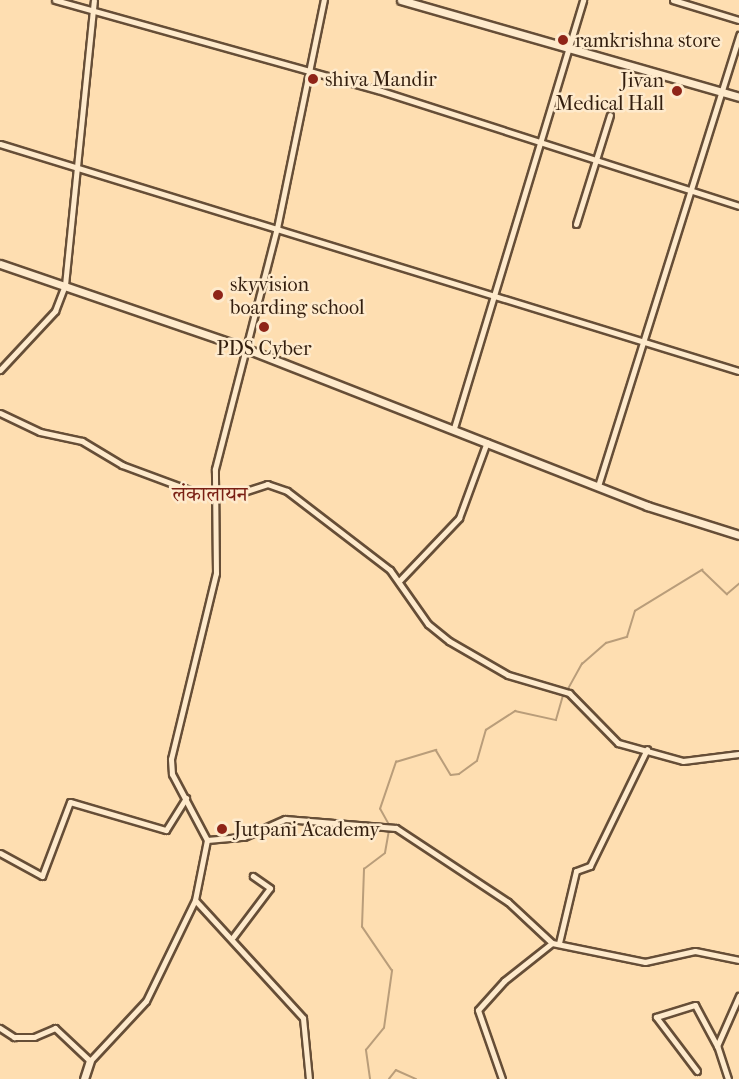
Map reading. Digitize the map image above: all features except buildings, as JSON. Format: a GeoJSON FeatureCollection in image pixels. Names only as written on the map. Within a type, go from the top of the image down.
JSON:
{"type":"FeatureCollection","features":[{"type":"Feature","properties":{"kind":"street"},"geometry":{"type":"LineString","coordinates":[[56,0],[540,143],[739,206]]}},
{"type":"Feature","properties":{"kind":"street"},"geometry":{"type":"LineString","coordinates":[[0,370],[55,311],[65,285],[94,0]]}},
{"type":"Feature","properties":{"kind":"street"},"geometry":{"type":"LineString","coordinates":[[84,1079],[90,1061],[146,1001],[195,900],[207,840],[170,768],[216,573],[215,469],[248,350],[277,228],[311,74],[324,0]]}},
{"type":"Feature","properties":{"kind":"street"},"geometry":{"type":"LineString","coordinates":[[402,0],[739,97]]}},
{"type":"Feature","properties":{"kind":"street"},"geometry":{"type":"LineString","coordinates":[[454,428],[583,0]]}},
{"type":"Feature","properties":{"kind":"street"},"geometry":{"type":"LineString","coordinates":[[673,0],[739,20]]}},
{"type":"Feature","properties":{"kind":"street"},"geometry":{"type":"LineString","coordinates":[[598,486],[739,35]]}},
{"type":"Feature","properties":{"kind":"street"},"geometry":{"type":"LineString","coordinates":[[576,224],[610,115]]}},
{"type":"Feature","properties":{"kind":"street"},"geometry":{"type":"LineString","coordinates":[[0,144],[77,170],[277,228],[739,371]]}},
{"type":"Feature","properties":{"kind":"street"},"geometry":{"type":"LineString","coordinates":[[0,264],[248,350],[454,428],[598,486],[739,535]]}},
{"type":"Feature","properties":{"kind":"street"},"geometry":{"type":"LineString","coordinates":[[0,413],[40,432],[82,441],[122,465],[172,484],[217,495],[267,484],[287,490],[400,580],[428,624],[448,641],[508,675],[569,693],[618,743],[696,763],[739,754]]}},
{"type":"Feature","properties":{"kind":"street"},"geometry":{"type":"LineString","coordinates":[[400,580],[459,518],[487,442]]}},
{"type":"Feature","properties":{"kind":"street"},"geometry":{"type":"LineString","coordinates":[[502,1079],[478,1010],[504,981],[556,943],[576,871],[590,866],[647,749]]}},
{"type":"Feature","properties":{"kind":"street"},"geometry":{"type":"LineString","coordinates":[[0,853],[42,876],[70,802],[166,830],[186,798]]}},
{"type":"Feature","properties":{"kind":"street"},"geometry":{"type":"LineString","coordinates":[[207,840],[244,837],[285,819],[396,828],[508,902],[556,943],[645,962],[695,951],[739,960]]}},
{"type":"Feature","properties":{"kind":"street"},"geometry":{"type":"LineString","coordinates":[[233,937],[270,888],[253,876]]}},
{"type":"Feature","properties":{"kind":"street"},"geometry":{"type":"LineString","coordinates":[[195,900],[233,937],[303,1018],[309,1079]]}},
{"type":"Feature","properties":{"kind":"street"},"geometry":{"type":"LineString","coordinates":[[717,1046],[739,996]]}},
{"type":"Feature","properties":{"kind":"street"},"geometry":{"type":"LineString","coordinates":[[697,1071],[656,1017],[695,1005],[717,1046],[729,1079]]}},
{"type":"Feature","properties":{"kind":"street"},"geometry":{"type":"LineString","coordinates":[[0,1028],[14,1037],[34,1037],[55,1028],[90,1061]]}},
{"type":"Feature","properties":{"kind":"waterway"},"geometry":{"type":"LineString","coordinates":[[568,689],[582,664],[606,643],[627,637],[635,611],[702,570],[727,594],[739,584]]}},
{"type":"Feature","properties":{"kind":"waterway"},"geometry":{"type":"LineString","coordinates":[[389,825],[380,809],[396,762],[436,750],[451,775],[459,774],[477,761],[486,730],[515,711],[556,720],[563,695]]}},
{"type":"Feature","properties":{"kind":"waterway"},"geometry":{"type":"LineString","coordinates":[[370,1079],[366,1050],[384,1028],[392,971],[362,927],[364,869],[385,853],[389,831]]}},
{"type":"Feature","properties":{"kind":"waterway"},"geometry":{"type":"LineString","coordinates":[[389,1079],[396,1070],[416,1079]]}},
{"type":"Feature","properties":{"kind":"place","name":"ramkrishna store"},"geometry":{"type":"Point","coordinates":[563,40]}},
{"type":"Feature","properties":{"kind":"place","name":"shiva Mandir"},"geometry":{"type":"Point","coordinates":[313,79]}},
{"type":"Feature","properties":{"kind":"place","name":"Jivan Medical Hall"},"geometry":{"type":"Point","coordinates":[677,91]}},
{"type":"Feature","properties":{"kind":"place","name":"skyvision boarding school"},"geometry":{"type":"Point","coordinates":[218,295]}},
{"type":"Feature","properties":{"kind":"place","name":"PDS Cyber"},"geometry":{"type":"Point","coordinates":[264,327]}},
{"type":"Feature","properties":{"kind":"place","name":"Jutpani Academy"},"geometry":{"type":"Point","coordinates":[222,829]}},
{"type":"Feature","properties":{"kind":"district","name":"लंकालायन"},"geometry":{"type":"Point","coordinates":[210,494]}}]}
